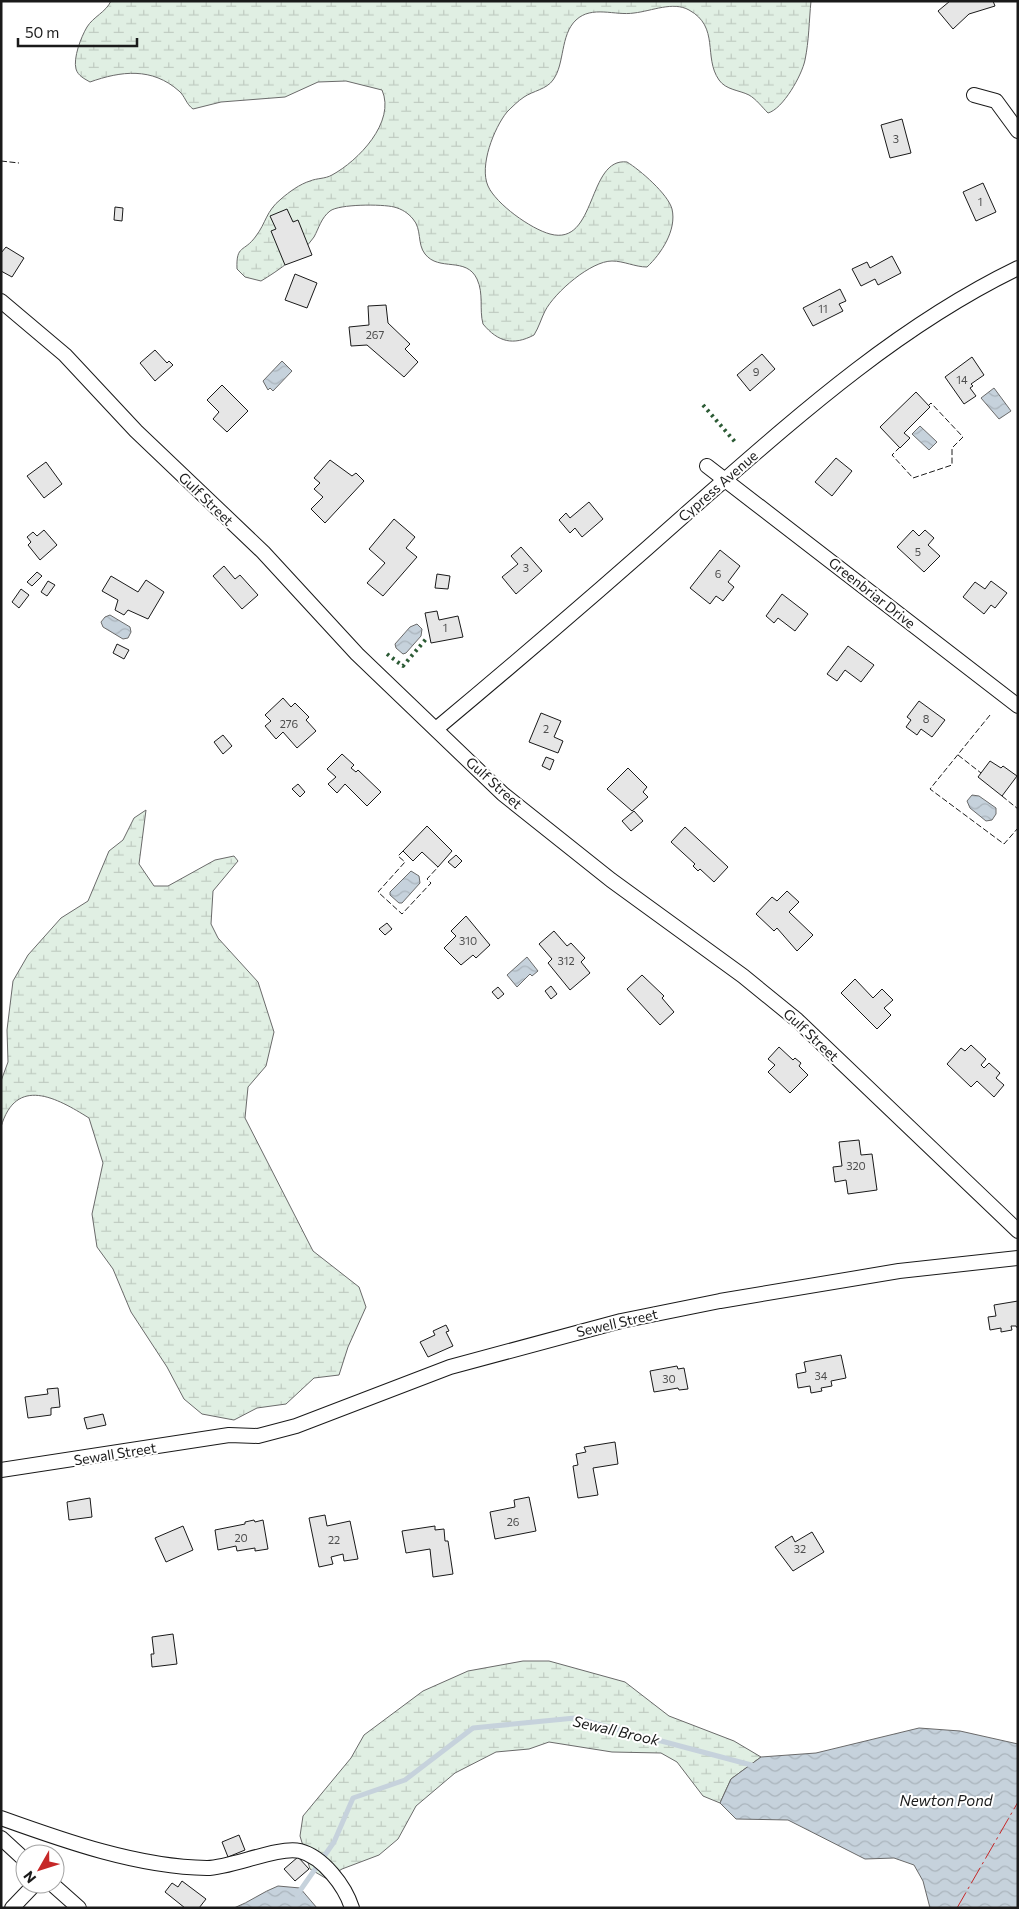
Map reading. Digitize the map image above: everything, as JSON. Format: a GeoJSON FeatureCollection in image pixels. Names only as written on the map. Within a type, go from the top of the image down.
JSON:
{"type":"FeatureCollection","features":[{"type":"Feature","properties":{"kind":"street"},"geometry":{"type":"LineString","coordinates":[[974,94],[996,101],[1018,131]]}},
{"type":"Feature","properties":{"kind":"street","name":"Cypress Avenue"},"geometry":{"type":"LineString","coordinates":[[436,729],[568,618],[807,410],[911,329],[956,300],[1018,268]]}},
{"type":"Feature","properties":{"kind":"street","name":"Gulf Street"},"geometry":{"type":"LineString","coordinates":[[1,301],[65,355],[136,431],[263,552],[357,654],[503,794],[611,880],[737,972],[797,1020],[1018,1231]]}},
{"type":"Feature","properties":{"kind":"street","name":"Greenbriar Drive"},"geometry":{"type":"LineString","coordinates":[[707,466],[1018,706]]}},
{"type":"Feature","properties":{"kind":"street","name":"Sewell Street"},"geometry":{"type":"LineString","coordinates":[[229,1435],[258,1436],[296,1426],[450,1367],[620,1321],[720,1301],[899,1271],[1018,1258]]}},
{"type":"Feature","properties":{"kind":"street","name":"Sewall Street"},"geometry":{"type":"LineString","coordinates":[[1,1470],[229,1435]]}},
{"type":"Feature","properties":{"kind":"street"},"geometry":{"type":"LineString","coordinates":[[1,1818],[53,1836],[157,1864],[209,1868],[298,1851],[321,1862],[352,1908]]}},
{"type":"Feature","properties":{"kind":"street"},"geometry":{"type":"LineString","coordinates":[[1,1838],[15,1851]]}},
{"type":"Feature","properties":{"kind":"street"},"geometry":{"type":"LineString","coordinates":[[12,1908],[25,1894]]}},
{"type":"Feature","properties":{"kind":"street"},"geometry":{"type":"LineString","coordinates":[[63,1894],[79,1908]]}},
{"type":"Feature","properties":{"kind":"green space"},"geometry":{"type":"Polygon","coordinates":[[[111,1],[811,1],[807,46],[803,66],[786,98],[774,110],[768,113],[752,97],[729,88],[719,80],[714,71],[705,25],[699,17],[683,7],[669,6],[627,14],[596,12],[589,13],[576,20],[567,33],[557,73],[553,80],[547,86],[517,102],[507,112],[497,128],[489,148],[485,168],[488,186],[506,208],[533,227],[550,234],[565,234],[576,228],[584,216],[605,173],[614,164],[627,162],[646,176],[665,196],[672,209],[672,225],[667,241],[647,267],[612,261],[594,266],[574,279],[550,303],[534,335],[513,341],[494,335],[483,324],[479,285],[472,272],[459,266],[437,262],[425,254],[421,246],[416,223],[405,212],[394,207],[361,205],[342,207],[330,211],[320,223],[309,243],[282,267],[261,281],[245,277],[237,269],[239,252],[256,236],[276,204],[302,184],[329,176],[342,169],[372,139],[384,115],[385,102],[382,90],[346,81],[318,82],[285,97],[221,102],[193,109],[181,93],[169,83],[147,75],[136,73],[113,75],[90,82],[78,74],[76,69],[75,64],[80,42],[87,27],[111,1]]]}},
{"type":"Feature","properties":{"kind":"green space"},"geometry":{"type":"Polygon","coordinates":[[[146,810],[139,864],[154,886],[168,886],[215,860],[234,856],[238,861],[213,891],[211,924],[218,938],[258,982],[274,1032],[266,1066],[248,1087],[245,1118],[313,1251],[359,1287],[366,1307],[348,1347],[339,1375],[314,1378],[286,1404],[257,1408],[234,1420],[202,1414],[184,1399],[167,1367],[131,1312],[113,1269],[97,1247],[92,1214],[103,1163],[89,1118],[51,1098],[27,1096],[17,1101],[8,1111],[1,1127],[1,1081],[8,1062],[7,1030],[13,981],[28,955],[61,918],[88,901],[109,851],[123,840],[134,818],[146,810]]]}},
{"type":"Feature","properties":{"kind":"green space"},"geometry":{"type":"Polygon","coordinates":[[[523,1661],[549,1661],[625,1682],[669,1716],[734,1741],[761,1757],[731,1779],[720,1803],[703,1796],[677,1762],[661,1753],[612,1752],[549,1742],[529,1749],[496,1752],[455,1773],[416,1806],[398,1839],[379,1855],[342,1869],[327,1879],[310,1869],[300,1836],[303,1816],[351,1758],[364,1735],[423,1691],[468,1671],[523,1661]]]}},
{"type":"Feature","properties":{"kind":"water"},"geometry":{"type":"Polygon","coordinates":[[[282,361],[292,371],[273,391],[270,388],[268,390],[263,381],[282,361]]]}},
{"type":"Feature","properties":{"kind":"water"},"geometry":{"type":"Polygon","coordinates":[[[994,388],[1011,411],[999,419],[981,398],[994,388]]]}},
{"type":"Feature","properties":{"kind":"water"},"geometry":{"type":"Polygon","coordinates":[[[920,426],[937,442],[929,450],[912,434],[920,426]]]}},
{"type":"Feature","properties":{"kind":"water"},"geometry":{"type":"Polygon","coordinates":[[[110,615],[130,627],[131,632],[128,638],[123,639],[103,627],[101,622],[110,615]]]}},
{"type":"Feature","properties":{"kind":"water"},"geometry":{"type":"Polygon","coordinates":[[[417,624],[422,629],[421,636],[403,654],[396,648],[395,644],[410,627],[417,624]]]}},
{"type":"Feature","properties":{"kind":"water"},"geometry":{"type":"Polygon","coordinates":[[[972,795],[979,796],[996,808],[996,814],[992,820],[986,821],[970,808],[967,801],[972,795]]]}},
{"type":"Feature","properties":{"kind":"water"},"geometry":{"type":"Polygon","coordinates":[[[411,871],[419,876],[420,883],[402,903],[399,903],[390,895],[390,892],[411,871]]]}},
{"type":"Feature","properties":{"kind":"water"},"geometry":{"type":"Polygon","coordinates":[[[527,957],[538,971],[532,976],[530,974],[517,987],[507,975],[527,957]]]}},
{"type":"Feature","properties":{"kind":"water","name":"Newton Pond"},"geometry":{"type":"Polygon","coordinates":[[[919,1728],[960,1731],[1018,1744],[1018,1908],[930,1908],[923,1881],[914,1865],[894,1858],[865,1859],[788,1820],[736,1819],[720,1803],[731,1779],[761,1757],[816,1753],[919,1728]]]}},
{"type":"Feature","properties":{"kind":"water"},"geometry":{"type":"Polygon","coordinates":[[[278,1886],[300,1888],[317,1908],[234,1908],[267,1891],[278,1886]]]}},
{"type":"Feature","properties":{"kind":"building"},"geometry":{"type":"Polygon","coordinates":[[[950,1],[993,1],[995,6],[969,14],[953,29],[938,11],[950,1]]]}},
{"type":"Feature","properties":{"kind":"building"},"geometry":{"type":"Polygon","coordinates":[[[902,119],[911,153],[890,158],[881,125],[902,119]]]}},
{"type":"Feature","properties":{"kind":"building"},"geometry":{"type":"Polygon","coordinates":[[[983,183],[996,212],[976,221],[963,192],[983,183]]]}},
{"type":"Feature","properties":{"kind":"building"},"geometry":{"type":"Polygon","coordinates":[[[115,207],[123,208],[122,221],[114,220],[115,207]]]}},
{"type":"Feature","properties":{"kind":"building"},"geometry":{"type":"Polygon","coordinates":[[[287,209],[293,222],[298,220],[312,255],[285,265],[271,231],[276,229],[270,216],[287,209]]]}},
{"type":"Feature","properties":{"kind":"building"},"geometry":{"type":"Polygon","coordinates":[[[6,247],[24,258],[12,277],[1,271],[1,253],[6,247]]]}},
{"type":"Feature","properties":{"kind":"building"},"geometry":{"type":"Polygon","coordinates":[[[892,256],[901,273],[878,285],[875,279],[861,286],[852,269],[867,262],[870,268],[892,256]]]}},
{"type":"Feature","properties":{"kind":"building"},"geometry":{"type":"Polygon","coordinates":[[[295,274],[317,283],[307,308],[285,300],[295,274]]]}},
{"type":"Feature","properties":{"kind":"building"},"geometry":{"type":"Polygon","coordinates":[[[840,289],[846,301],[839,304],[843,311],[813,326],[803,308],[840,289]]]}},
{"type":"Feature","properties":{"kind":"building"},"geometry":{"type":"Polygon","coordinates":[[[386,305],[388,323],[410,344],[405,349],[418,362],[404,377],[367,345],[351,346],[349,327],[369,325],[368,306],[386,305]]]}},
{"type":"Feature","properties":{"kind":"building"},"geometry":{"type":"Polygon","coordinates":[[[155,350],[167,363],[169,361],[173,365],[155,381],[140,363],[155,350]]]}},
{"type":"Feature","properties":{"kind":"building"},"geometry":{"type":"Polygon","coordinates":[[[762,354],[775,369],[750,391],[737,375],[762,354]]]}},
{"type":"Feature","properties":{"kind":"building"},"geometry":{"type":"Polygon","coordinates":[[[972,357],[984,375],[971,384],[973,386],[970,388],[976,396],[964,404],[945,377],[972,357]]]}},
{"type":"Feature","properties":{"kind":"building"},"geometry":{"type":"Polygon","coordinates":[[[222,385],[248,411],[227,432],[213,419],[219,412],[207,400],[222,385]]]}},
{"type":"Feature","properties":{"kind":"building"},"geometry":{"type":"Polygon","coordinates":[[[916,392],[930,407],[904,433],[910,438],[900,448],[880,427],[916,392]]]}},
{"type":"Feature","properties":{"kind":"building"},"geometry":{"type":"Polygon","coordinates":[[[836,458],[852,471],[832,496],[815,482],[836,458]]]}},
{"type":"Feature","properties":{"kind":"building"},"geometry":{"type":"Polygon","coordinates":[[[330,460],[352,476],[356,473],[364,481],[325,523],[311,509],[323,497],[314,489],[320,483],[314,478],[330,460]]]}},
{"type":"Feature","properties":{"kind":"building"},"geometry":{"type":"Polygon","coordinates":[[[46,462],[62,484],[44,498],[27,476],[46,462]]]}},
{"type":"Feature","properties":{"kind":"building"},"geometry":{"type":"Polygon","coordinates":[[[589,502],[603,519],[582,537],[575,528],[570,533],[559,520],[566,513],[570,518],[589,502]]]}},
{"type":"Feature","properties":{"kind":"building"},"geometry":{"type":"Polygon","coordinates":[[[394,519],[415,537],[406,548],[417,557],[383,596],[367,583],[385,563],[369,549],[394,519]]]}},
{"type":"Feature","properties":{"kind":"building"},"geometry":{"type":"Polygon","coordinates":[[[44,530],[57,545],[40,560],[28,545],[31,542],[27,537],[33,532],[37,536],[44,530]]]}},
{"type":"Feature","properties":{"kind":"building"},"geometry":{"type":"Polygon","coordinates":[[[913,530],[919,536],[925,530],[934,538],[928,545],[940,556],[924,572],[897,547],[913,530]]]}},
{"type":"Feature","properties":{"kind":"building"},"geometry":{"type":"Polygon","coordinates":[[[521,547],[542,571],[516,594],[502,577],[518,564],[511,556],[521,547]]]}},
{"type":"Feature","properties":{"kind":"building"},"geometry":{"type":"Polygon","coordinates":[[[720,550],[740,566],[728,582],[734,587],[723,601],[716,596],[710,604],[690,588],[720,550]]]}},
{"type":"Feature","properties":{"kind":"building"},"geometry":{"type":"Polygon","coordinates":[[[224,566],[235,579],[240,575],[258,595],[242,609],[213,576],[224,566]]]}},
{"type":"Feature","properties":{"kind":"building"},"geometry":{"type":"Polygon","coordinates":[[[37,572],[42,576],[32,586],[27,582],[37,572]]]}},
{"type":"Feature","properties":{"kind":"building"},"geometry":{"type":"Polygon","coordinates":[[[437,574],[450,576],[448,589],[435,588],[437,574]]]}},
{"type":"Feature","properties":{"kind":"building"},"geometry":{"type":"Polygon","coordinates":[[[111,576],[138,592],[146,580],[164,592],[148,619],[128,610],[124,615],[115,610],[118,600],[102,591],[111,576]]]}},
{"type":"Feature","properties":{"kind":"building"},"geometry":{"type":"Polygon","coordinates":[[[48,581],[55,585],[47,596],[41,592],[48,581]]]}},
{"type":"Feature","properties":{"kind":"building"},"geometry":{"type":"Polygon","coordinates":[[[991,581],[1007,593],[995,608],[991,605],[984,614],[963,597],[975,582],[985,589],[991,581]]]}},
{"type":"Feature","properties":{"kind":"building"},"geometry":{"type":"Polygon","coordinates":[[[21,589],[29,595],[19,608],[12,602],[21,589]]]}},
{"type":"Feature","properties":{"kind":"building"},"geometry":{"type":"Polygon","coordinates":[[[782,594],[808,614],[795,631],[778,618],[774,623],[766,616],[782,594]]]}},
{"type":"Feature","properties":{"kind":"building"},"geometry":{"type":"Polygon","coordinates":[[[437,611],[439,620],[458,616],[463,637],[431,643],[425,613],[437,611]]]}},
{"type":"Feature","properties":{"kind":"building"},"geometry":{"type":"Polygon","coordinates":[[[117,644],[129,650],[124,659],[113,653],[117,644]]]}},
{"type":"Feature","properties":{"kind":"building"},"geometry":{"type":"Polygon","coordinates":[[[848,646],[874,665],[861,682],[845,670],[837,681],[827,674],[848,646]]]}},
{"type":"Feature","properties":{"kind":"building"},"geometry":{"type":"Polygon","coordinates":[[[283,698],[291,707],[295,703],[309,717],[306,720],[316,731],[297,748],[283,732],[276,739],[265,726],[271,721],[265,715],[283,698]]]}},
{"type":"Feature","properties":{"kind":"building"},"geometry":{"type":"Polygon","coordinates":[[[919,701],[945,720],[932,737],[921,729],[917,735],[906,727],[911,720],[907,717],[919,701]]]}},
{"type":"Feature","properties":{"kind":"building"},"geometry":{"type":"Polygon","coordinates":[[[541,713],[561,721],[554,737],[563,741],[558,753],[529,742],[541,713]]]}},
{"type":"Feature","properties":{"kind":"building"},"geometry":{"type":"Polygon","coordinates":[[[223,735],[232,746],[223,754],[214,742],[223,735]]]}},
{"type":"Feature","properties":{"kind":"building"},"geometry":{"type":"Polygon","coordinates":[[[342,754],[354,765],[351,768],[356,772],[358,770],[381,792],[367,806],[345,784],[337,793],[328,784],[336,777],[327,769],[342,754]]]}},
{"type":"Feature","properties":{"kind":"building"},"geometry":{"type":"Polygon","coordinates":[[[546,757],[554,760],[550,770],[542,766],[546,757]]]}},
{"type":"Feature","properties":{"kind":"building"},"geometry":{"type":"Polygon","coordinates":[[[990,761],[1001,768],[1003,766],[1017,776],[1002,796],[978,777],[990,761]]]}},
{"type":"Feature","properties":{"kind":"building"},"geometry":{"type":"Polygon","coordinates":[[[628,768],[647,787],[643,792],[648,797],[632,811],[607,789],[628,768]]]}},
{"type":"Feature","properties":{"kind":"building"},"geometry":{"type":"Polygon","coordinates":[[[298,784],[305,792],[300,797],[292,789],[298,784]]]}},
{"type":"Feature","properties":{"kind":"building"},"geometry":{"type":"Polygon","coordinates":[[[634,811],[643,821],[631,831],[622,821],[634,811]]]}},
{"type":"Feature","properties":{"kind":"building"},"geometry":{"type":"Polygon","coordinates":[[[427,826],[452,851],[438,867],[422,852],[413,861],[403,851],[427,826]]]}},
{"type":"Feature","properties":{"kind":"building"},"geometry":{"type":"Polygon","coordinates":[[[685,827],[728,867],[714,882],[700,869],[698,871],[693,866],[695,864],[671,842],[685,827]]]}},
{"type":"Feature","properties":{"kind":"building"},"geometry":{"type":"Polygon","coordinates":[[[456,855],[462,861],[455,868],[448,862],[456,855]]]}},
{"type":"Feature","properties":{"kind":"building"},"geometry":{"type":"Polygon","coordinates":[[[787,891],[799,902],[789,912],[813,935],[797,951],[777,928],[774,931],[756,914],[772,897],[777,901],[787,891]]]}},
{"type":"Feature","properties":{"kind":"building"},"geometry":{"type":"Polygon","coordinates":[[[466,916],[490,945],[476,958],[473,955],[461,965],[444,948],[456,936],[451,931],[466,916]]]}},
{"type":"Feature","properties":{"kind":"building"},"geometry":{"type":"Polygon","coordinates":[[[387,923],[392,929],[385,935],[379,929],[387,923]]]}},
{"type":"Feature","properties":{"kind":"building"},"geometry":{"type":"Polygon","coordinates":[[[554,931],[567,946],[571,943],[585,958],[581,962],[590,973],[570,990],[548,963],[552,959],[539,944],[554,931]]]}},
{"type":"Feature","properties":{"kind":"building"},"geometry":{"type":"Polygon","coordinates":[[[642,975],[664,996],[662,998],[674,1012],[660,1025],[627,989],[642,975]]]}},
{"type":"Feature","properties":{"kind":"building"},"geometry":{"type":"Polygon","coordinates":[[[855,979],[873,998],[882,989],[893,1000],[884,1008],[891,1015],[877,1029],[841,993],[855,979]]]}},
{"type":"Feature","properties":{"kind":"building"},"geometry":{"type":"Polygon","coordinates":[[[551,986],[557,994],[551,999],[545,991],[551,986]]]}},
{"type":"Feature","properties":{"kind":"building"},"geometry":{"type":"Polygon","coordinates":[[[498,987],[504,994],[498,999],[492,992],[498,987]]]}},
{"type":"Feature","properties":{"kind":"building"},"geometry":{"type":"Polygon","coordinates":[[[971,1045],[986,1059],[981,1065],[984,1068],[989,1063],[1000,1073],[996,1078],[1004,1085],[994,1097],[977,1081],[971,1087],[947,1064],[961,1048],[965,1051],[971,1045]]]}},
{"type":"Feature","properties":{"kind":"building"},"geometry":{"type":"Polygon","coordinates":[[[779,1047],[793,1060],[795,1058],[801,1063],[799,1066],[808,1075],[790,1093],[768,1072],[775,1065],[768,1059],[779,1047]]]}},
{"type":"Feature","properties":{"kind":"building"},"geometry":{"type":"Polygon","coordinates":[[[859,1140],[861,1155],[872,1154],[877,1190],[848,1194],[846,1180],[835,1182],[833,1167],[842,1166],[839,1142],[859,1140]]]}},
{"type":"Feature","properties":{"kind":"building"},"geometry":{"type":"Polygon","coordinates":[[[1018,1301],[1018,1329],[1016,1326],[1011,1326],[1012,1330],[1001,1332],[1001,1328],[990,1330],[988,1317],[996,1316],[994,1305],[1018,1301]]]}},
{"type":"Feature","properties":{"kind":"building"},"geometry":{"type":"Polygon","coordinates":[[[446,1325],[449,1331],[446,1332],[453,1346],[428,1357],[420,1342],[435,1335],[433,1331],[446,1325]]]}},
{"type":"Feature","properties":{"kind":"building"},"geometry":{"type":"Polygon","coordinates":[[[841,1355],[846,1378],[831,1381],[832,1386],[821,1388],[822,1391],[811,1393],[810,1386],[798,1388],[796,1374],[806,1372],[804,1362],[841,1355]]]}},
{"type":"Feature","properties":{"kind":"building"},"geometry":{"type":"Polygon","coordinates":[[[677,1366],[678,1369],[684,1368],[688,1389],[679,1390],[678,1388],[654,1392],[650,1371],[677,1366]]]}},
{"type":"Feature","properties":{"kind":"building"},"geometry":{"type":"Polygon","coordinates":[[[58,1388],[60,1407],[51,1408],[51,1415],[28,1418],[25,1397],[48,1394],[47,1389],[58,1388]]]}},
{"type":"Feature","properties":{"kind":"building"},"geometry":{"type":"Polygon","coordinates":[[[103,1414],[106,1425],[87,1429],[84,1418],[103,1414]]]}},
{"type":"Feature","properties":{"kind":"building"},"geometry":{"type":"Polygon","coordinates":[[[615,1442],[618,1464],[593,1468],[598,1495],[578,1498],[573,1466],[578,1465],[576,1454],[586,1452],[584,1447],[615,1442]]]}},
{"type":"Feature","properties":{"kind":"building"},"geometry":{"type":"Polygon","coordinates":[[[529,1497],[536,1531],[495,1539],[490,1512],[515,1507],[514,1500],[529,1497]]]}},
{"type":"Feature","properties":{"kind":"building"},"geometry":{"type":"Polygon","coordinates":[[[90,1498],[92,1517],[69,1520],[67,1502],[90,1498]]]}},
{"type":"Feature","properties":{"kind":"building"},"geometry":{"type":"Polygon","coordinates":[[[325,1515],[327,1526],[350,1521],[358,1559],[344,1561],[343,1554],[331,1557],[333,1564],[319,1567],[309,1518],[325,1515]]]}},
{"type":"Feature","properties":{"kind":"building"},"geometry":{"type":"Polygon","coordinates":[[[254,1520],[255,1522],[263,1520],[268,1549],[255,1551],[255,1548],[237,1551],[236,1546],[218,1550],[215,1530],[245,1524],[245,1522],[254,1520]]]}},
{"type":"Feature","properties":{"kind":"building"},"geometry":{"type":"Polygon","coordinates":[[[183,1526],[193,1550],[166,1562],[155,1538],[183,1526]]]}},
{"type":"Feature","properties":{"kind":"building"},"geometry":{"type":"Polygon","coordinates":[[[435,1526],[435,1530],[444,1529],[445,1541],[448,1541],[453,1574],[433,1577],[430,1549],[406,1553],[402,1531],[435,1526]]]}},
{"type":"Feature","properties":{"kind":"building"},"geometry":{"type":"Polygon","coordinates":[[[812,1532],[824,1552],[793,1571],[775,1547],[792,1536],[795,1542],[812,1532]]]}},
{"type":"Feature","properties":{"kind":"building"},"geometry":{"type":"Polygon","coordinates":[[[173,1634],[177,1664],[152,1667],[151,1654],[154,1654],[152,1637],[173,1634]]]}},
{"type":"Feature","properties":{"kind":"building"},"geometry":{"type":"Polygon","coordinates":[[[239,1835],[245,1850],[228,1857],[222,1842],[239,1835]]]}},
{"type":"Feature","properties":{"kind":"building"},"geometry":{"type":"Polygon","coordinates":[[[298,1857],[309,1869],[295,1881],[284,1869],[298,1857]]]}},
{"type":"Feature","properties":{"kind":"building"},"geometry":{"type":"Polygon","coordinates":[[[182,1881],[206,1899],[199,1908],[185,1908],[165,1892],[172,1883],[178,1887],[182,1881]]]}},
{"type":"Feature","properties":{"kind":"waterway","name":"Sewall Brook"},"geometry":{"type":"LineString","coordinates":[[297,1895],[334,1842],[353,1798],[405,1780],[473,1728],[575,1718],[755,1766]]}},
{"type":"Feature","properties":{"kind":"hedge"},"geometry":{"type":"LineString","coordinates":[[703,405],[736,443]]}},
{"type":"Feature","properties":{"kind":"hedge"},"geometry":{"type":"LineString","coordinates":[[387,654],[403,666],[426,639]]}},
{"type":"Feature","properties":{"kind":"fence"},"geometry":{"type":"LineString","coordinates":[[1,161],[19,163]]}},
{"type":"Feature","properties":{"kind":"fence"},"geometry":{"type":"LineString","coordinates":[[900,447],[892,455],[913,478],[952,465],[952,448],[963,437],[931,403],[929,405]]}},
{"type":"Feature","properties":{"kind":"fence"},"geometry":{"type":"LineString","coordinates":[[990,715],[930,789],[1004,844],[1018,828]]}},
{"type":"Feature","properties":{"kind":"fence"},"geometry":{"type":"LineString","coordinates":[[958,755],[981,773]]}},
{"type":"Feature","properties":{"kind":"fence"},"geometry":{"type":"LineString","coordinates":[[1002,796],[1018,809]]}},
{"type":"Feature","properties":{"kind":"fence"},"geometry":{"type":"LineString","coordinates":[[403,851],[398,856],[405,862],[378,892],[402,914],[431,883],[427,879],[438,867]]}},
{"type":"Feature","properties":{"kind":"power"},"geometry":{"type":"LineString","coordinates":[[957,1908],[1018,1802]]}}]}
